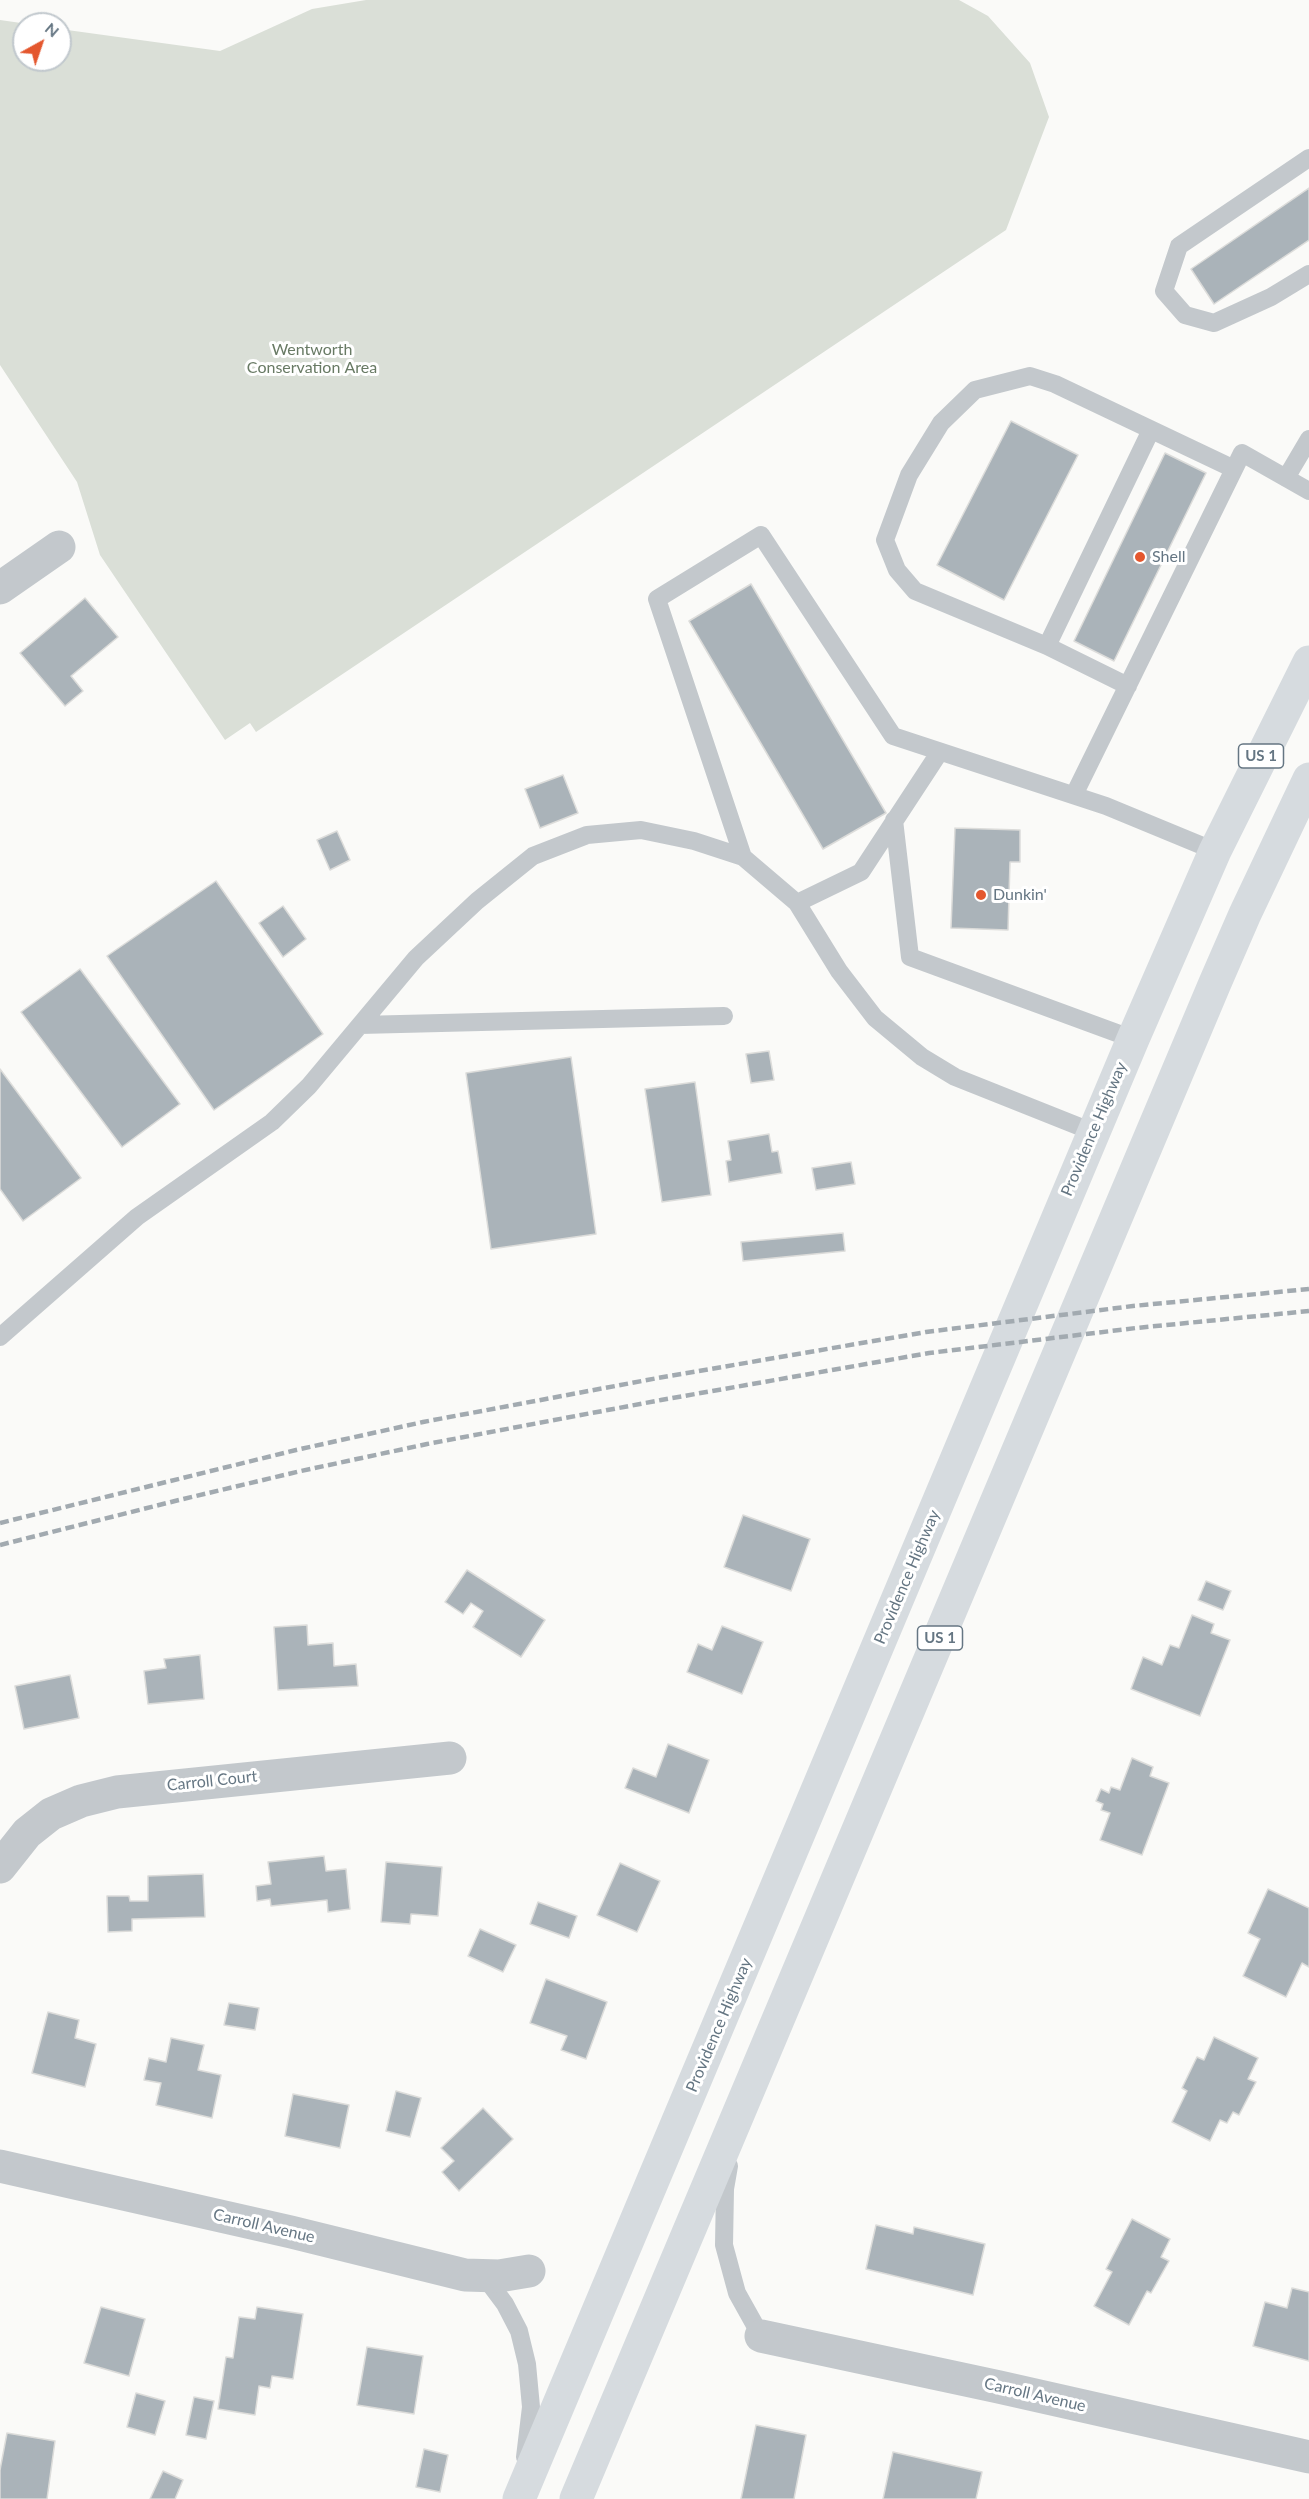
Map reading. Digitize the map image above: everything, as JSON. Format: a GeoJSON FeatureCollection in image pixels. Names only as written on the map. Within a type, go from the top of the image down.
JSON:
{"type":"FeatureCollection","features":[{"type":"Feature","properties":{"kind":"main road","name":"Providence Highway"},"geometry":{"type":"LineString","coordinates":[[517,2499],[1132,1039],[1215,851],[1309,662]]}},
{"type":"Feature","properties":{"kind":"main road","name":"US 1"},"geometry":{"type":"LineString","coordinates":[[576,2499],[1215,983],[1309,779]]}},
{"type":"Feature","properties":{"kind":"street"},"geometry":{"type":"LineString","coordinates":[[0,588],[59,547]]}},
{"type":"Feature","properties":{"kind":"street","name":"Carroll Court"},"geometry":{"type":"LineString","coordinates":[[0,1867],[27,1833],[51,1814],[81,1801],[117,1792],[450,1758]]}},
{"type":"Feature","properties":{"kind":"street","name":"Carroll Avenue"},"geometry":{"type":"LineString","coordinates":[[0,2166],[291,2232],[465,2275],[514,2275],[529,2271]]}},
{"type":"Feature","properties":{"kind":"street","name":"Carroll Avenue"},"geometry":{"type":"LineString","coordinates":[[761,2336],[1309,2457]]}},
{"type":"Feature","properties":{"kind":"lane"},"geometry":{"type":"LineString","coordinates":[[1309,158],[1179,246],[1164,291],[1185,315],[1214,323],[1271,297],[1309,274]]}},
{"type":"Feature","properties":{"kind":"lane"},"geometry":{"type":"LineString","coordinates":[[1128,686],[1047,646],[915,591],[897,570],[885,540],[909,475],[941,423],[975,390],[1030,376],[1055,384],[1234,469]]}},
{"type":"Feature","properties":{"kind":"lane"},"geometry":{"type":"LineString","coordinates":[[1047,646],[1151,430]]}},
{"type":"Feature","properties":{"kind":"lane"},"geometry":{"type":"LineString","coordinates":[[1286,478],[1309,439]]}},
{"type":"Feature","properties":{"kind":"lane"},"geometry":{"type":"LineString","coordinates":[[1074,795],[1242,453],[1309,491]]}},
{"type":"Feature","properties":{"kind":"lane"},"geometry":{"type":"LineString","coordinates":[[743,857],[657,599],[761,536],[893,736],[939,753],[1074,795],[1215,851]]}},
{"type":"Feature","properties":{"kind":"lane"},"geometry":{"type":"LineString","coordinates":[[797,903],[861,872],[939,753]]}},
{"type":"Feature","properties":{"kind":"lane"},"geometry":{"type":"LineString","coordinates":[[894,820],[910,957],[1132,1039]]}},
{"type":"Feature","properties":{"kind":"lane"},"geometry":{"type":"LineString","coordinates":[[0,1336],[137,1217],[272,1122],[309,1086],[416,958],[477,901],[533,856],[587,835],[641,830],[694,841],[743,857],[797,903],[839,971],[875,1018],[922,1057],[955,1077],[1093,1132]]}},
{"type":"Feature","properties":{"kind":"lane"},"geometry":{"type":"LineString","coordinates":[[360,1025],[724,1016]]}},
{"type":"Feature","properties":{"kind":"lane"},"geometry":{"type":"LineString","coordinates":[[737,2119],[724,2189],[724,2245],[737,2293],[761,2336]]}},
{"type":"Feature","properties":{"kind":"lane"},"geometry":{"type":"LineString","coordinates":[[484,2276],[505,2304],[519,2331],[527,2364],[530,2426],[517,2499]]}},
{"type":"Feature","properties":{"kind":"green space","name":"Wentworth Conservation Area"},"geometry":{"type":"Polygon","coordinates":[[[366,0],[959,0],[988,16],[1030,63],[1049,117],[1006,230],[256,732],[250,723],[225,740],[100,555],[77,482],[0,365],[0,20],[12,22],[12,72],[72,72],[72,31],[220,51],[312,9],[366,0]]]}},
{"type":"Feature","properties":{"kind":"building"},"geometry":{"type":"Polygon","coordinates":[[[1309,188],[1309,240],[1214,304],[1191,269],[1309,188]]]}},
{"type":"Feature","properties":{"kind":"building"},"geometry":{"type":"Polygon","coordinates":[[[1011,421],[1078,455],[1004,600],[937,565],[1011,421]]]}},
{"type":"Feature","properties":{"kind":"building","name":"Shell"},"geometry":{"type":"Polygon","coordinates":[[[1165,453],[1206,473],[1114,661],[1074,641],[1165,453]]]}},
{"type":"Feature","properties":{"kind":"building"},"geometry":{"type":"Polygon","coordinates":[[[751,584],[886,813],[823,849],[689,621],[751,584]]]}},
{"type":"Feature","properties":{"kind":"building"},"geometry":{"type":"Polygon","coordinates":[[[85,598],[118,637],[71,676],[83,691],[65,706],[20,653],[85,598]]]}},
{"type":"Feature","properties":{"kind":"building"},"geometry":{"type":"Polygon","coordinates":[[[563,775],[578,813],[540,828],[525,789],[563,775]]]}},
{"type":"Feature","properties":{"kind":"building","name":"Dunkin'"},"geometry":{"type":"Polygon","coordinates":[[[955,828],[1020,830],[1020,862],[1010,862],[1008,930],[951,928],[955,828]]]}},
{"type":"Feature","properties":{"kind":"building"},"geometry":{"type":"Polygon","coordinates":[[[337,831],[350,860],[330,870],[317,840],[337,831]]]}},
{"type":"Feature","properties":{"kind":"building"},"geometry":{"type":"Polygon","coordinates":[[[216,881],[323,1034],[214,1110],[107,956],[216,881]]]}},
{"type":"Feature","properties":{"kind":"building"},"geometry":{"type":"Polygon","coordinates":[[[283,906],[306,939],[283,957],[259,923],[283,906]]]}},
{"type":"Feature","properties":{"kind":"building"},"geometry":{"type":"Polygon","coordinates":[[[80,969],[180,1104],[122,1147],[21,1012],[80,969]]]}},
{"type":"Feature","properties":{"kind":"building"},"geometry":{"type":"Polygon","coordinates":[[[769,1051],[774,1080],[751,1083],[746,1054],[769,1051]]]}},
{"type":"Feature","properties":{"kind":"building"},"geometry":{"type":"Polygon","coordinates":[[[571,1057],[596,1234],[491,1249],[466,1073],[571,1057]]]}},
{"type":"Feature","properties":{"kind":"building"},"geometry":{"type":"Polygon","coordinates":[[[0,1069],[81,1178],[23,1221],[0,1189],[0,1069]]]}},
{"type":"Feature","properties":{"kind":"building"},"geometry":{"type":"Polygon","coordinates":[[[695,1082],[711,1195],[662,1202],[645,1089],[695,1082]]]}},
{"type":"Feature","properties":{"kind":"building"},"geometry":{"type":"Polygon","coordinates":[[[769,1134],[772,1152],[778,1151],[782,1173],[729,1182],[726,1161],[731,1160],[728,1141],[769,1134]]]}},
{"type":"Feature","properties":{"kind":"building"},"geometry":{"type":"Polygon","coordinates":[[[851,1162],[855,1184],[816,1190],[812,1168],[851,1162]]]}},
{"type":"Feature","properties":{"kind":"building"},"geometry":{"type":"Polygon","coordinates":[[[843,1233],[845,1251],[743,1261],[741,1242],[843,1233]]]}},
{"type":"Feature","properties":{"kind":"building"},"geometry":{"type":"Polygon","coordinates":[[[743,1515],[810,1539],[791,1591],[724,1567],[743,1515]]]}},
{"type":"Feature","properties":{"kind":"building"},"geometry":{"type":"Polygon","coordinates":[[[467,1570],[545,1620],[521,1657],[473,1627],[483,1611],[471,1603],[463,1614],[445,1602],[467,1570]]]}},
{"type":"Feature","properties":{"kind":"building"},"geometry":{"type":"Polygon","coordinates":[[[1206,1581],[1231,1591],[1223,1610],[1198,1600],[1206,1581]]]}},
{"type":"Feature","properties":{"kind":"building"},"geometry":{"type":"Polygon","coordinates":[[[1192,1615],[1214,1624],[1211,1633],[1230,1640],[1200,1716],[1131,1689],[1143,1657],[1162,1665],[1170,1645],[1179,1648],[1192,1615]]]}},
{"type":"Feature","properties":{"kind":"building"},"geometry":{"type":"Polygon","coordinates":[[[307,1625],[308,1645],[333,1643],[334,1666],[356,1664],[358,1686],[278,1690],[274,1627],[307,1625]]]}},
{"type":"Feature","properties":{"kind":"building"},"geometry":{"type":"Polygon","coordinates":[[[722,1626],[763,1642],[742,1694],[687,1672],[698,1644],[712,1650],[722,1626]]]}},
{"type":"Feature","properties":{"kind":"building"},"geometry":{"type":"Polygon","coordinates":[[[200,1655],[204,1699],[148,1704],[144,1671],[166,1668],[164,1659],[200,1655]]]}},
{"type":"Feature","properties":{"kind":"building"},"geometry":{"type":"Polygon","coordinates":[[[70,1675],[79,1718],[24,1729],[15,1686],[70,1675]]]}},
{"type":"Feature","properties":{"kind":"building"},"geometry":{"type":"Polygon","coordinates":[[[668,1744],[709,1760],[689,1813],[625,1788],[633,1768],[656,1777],[668,1744]]]}},
{"type":"Feature","properties":{"kind":"building"},"geometry":{"type":"Polygon","coordinates":[[[1132,1758],[1153,1767],[1150,1776],[1169,1783],[1142,1855],[1100,1840],[1110,1813],[1101,1810],[1103,1804],[1096,1801],[1101,1789],[1109,1793],[1111,1787],[1120,1790],[1132,1758]]]}},
{"type":"Feature","properties":{"kind":"building"},"geometry":{"type":"Polygon","coordinates":[[[324,1856],[326,1871],[346,1869],[350,1909],[328,1912],[327,1900],[271,1906],[270,1899],[257,1901],[256,1886],[271,1884],[268,1862],[324,1856]]]}},
{"type":"Feature","properties":{"kind":"building"},"geometry":{"type":"Polygon","coordinates":[[[386,1862],[442,1867],[438,1916],[411,1914],[410,1924],[381,1922],[386,1862]]]}},
{"type":"Feature","properties":{"kind":"building"},"geometry":{"type":"Polygon","coordinates":[[[620,1863],[660,1881],[637,1932],[597,1915],[620,1863]]]}},
{"type":"Feature","properties":{"kind":"building"},"geometry":{"type":"Polygon","coordinates":[[[203,1874],[205,1917],[132,1919],[132,1931],[108,1932],[107,1896],[129,1896],[130,1901],[148,1901],[148,1876],[203,1874]]]}},
{"type":"Feature","properties":{"kind":"building"},"geometry":{"type":"Polygon","coordinates":[[[1268,1889],[1309,1908],[1309,1967],[1302,1963],[1286,1997],[1243,1976],[1260,1939],[1248,1933],[1268,1889]]]}},
{"type":"Feature","properties":{"kind":"building"},"geometry":{"type":"Polygon","coordinates":[[[538,1902],[577,1916],[569,1938],[530,1924],[538,1902]]]}},
{"type":"Feature","properties":{"kind":"building"},"geometry":{"type":"Polygon","coordinates":[[[480,1929],[516,1945],[503,1972],[468,1956],[480,1929]]]}},
{"type":"Feature","properties":{"kind":"building"},"geometry":{"type":"Polygon","coordinates":[[[546,1979],[607,2002],[586,2059],[561,2050],[567,2036],[530,2023],[546,1979]]]}},
{"type":"Feature","properties":{"kind":"building"},"geometry":{"type":"Polygon","coordinates":[[[229,2003],[259,2008],[255,2030],[224,2025],[229,2003]]]}},
{"type":"Feature","properties":{"kind":"building"},"geometry":{"type":"Polygon","coordinates":[[[48,2012],[79,2020],[75,2038],[96,2044],[85,2087],[32,2073],[48,2012]]]}},
{"type":"Feature","properties":{"kind":"building"},"geometry":{"type":"Polygon","coordinates":[[[1214,2037],[1258,2058],[1248,2079],[1256,2082],[1239,2115],[1233,2112],[1227,2123],[1220,2120],[1210,2141],[1172,2122],[1187,2091],[1182,2088],[1197,2057],[1204,2060],[1214,2037]]]}},
{"type":"Feature","properties":{"kind":"building"},"geometry":{"type":"Polygon","coordinates":[[[171,2038],[204,2045],[198,2070],[221,2075],[212,2118],[156,2105],[161,2083],[144,2080],[149,2058],[166,2062],[171,2038]]]}},
{"type":"Feature","properties":{"kind":"building"},"geometry":{"type":"Polygon","coordinates":[[[396,2091],[421,2098],[410,2137],[386,2131],[396,2091]]]}},
{"type":"Feature","properties":{"kind":"building"},"geometry":{"type":"Polygon","coordinates":[[[293,2094],[349,2105],[340,2148],[285,2136],[293,2094]]]}},
{"type":"Feature","properties":{"kind":"building"},"geometry":{"type":"Polygon","coordinates":[[[483,2108],[513,2139],[459,2191],[442,2172],[454,2161],[441,2148],[483,2108]]]}},
{"type":"Feature","properties":{"kind":"building"},"geometry":{"type":"Polygon","coordinates":[[[1132,2219],[1170,2239],[1161,2257],[1169,2261],[1151,2293],[1147,2291],[1129,2325],[1094,2306],[1112,2272],[1106,2269],[1132,2219]]]}},
{"type":"Feature","properties":{"kind":"building"},"geometry":{"type":"Polygon","coordinates":[[[876,2225],[913,2234],[914,2227],[985,2244],[973,2295],[866,2269],[876,2225]]]}},
{"type":"Feature","properties":{"kind":"building"},"geometry":{"type":"Polygon","coordinates":[[[1292,2288],[1309,2292],[1309,2361],[1253,2346],[1265,2302],[1287,2308],[1292,2288]]]}},
{"type":"Feature","properties":{"kind":"building"},"geometry":{"type":"Polygon","coordinates":[[[101,2307],[145,2319],[129,2376],[84,2363],[101,2307]]]}},
{"type":"Feature","properties":{"kind":"building"},"geometry":{"type":"Polygon","coordinates":[[[257,2307],[303,2314],[293,2379],[272,2376],[270,2388],[259,2386],[255,2415],[218,2409],[226,2357],[233,2358],[239,2317],[255,2319],[257,2307]]]}},
{"type":"Feature","properties":{"kind":"building"},"geometry":{"type":"Polygon","coordinates":[[[367,2347],[423,2356],[414,2414],[357,2405],[367,2347]]]}},
{"type":"Feature","properties":{"kind":"building"},"geometry":{"type":"Polygon","coordinates":[[[136,2393],[165,2401],[155,2435],[127,2427],[136,2393]]]}},
{"type":"Feature","properties":{"kind":"building"},"geometry":{"type":"Polygon","coordinates":[[[194,2397],[214,2401],[206,2439],[186,2435],[194,2397]]]}},
{"type":"Feature","properties":{"kind":"building"},"geometry":{"type":"Polygon","coordinates":[[[756,2425],[806,2435],[794,2499],[741,2499],[756,2425]]]}},
{"type":"Feature","properties":{"kind":"building"},"geometry":{"type":"Polygon","coordinates":[[[7,2433],[55,2441],[47,2499],[0,2499],[0,2470],[7,2433]]]}},
{"type":"Feature","properties":{"kind":"building"},"geometry":{"type":"Polygon","coordinates":[[[424,2449],[448,2455],[440,2492],[416,2487],[424,2449]]]}},
{"type":"Feature","properties":{"kind":"building"},"geometry":{"type":"Polygon","coordinates":[[[893,2452],[982,2472],[976,2499],[883,2499],[893,2452]]]}},
{"type":"Feature","properties":{"kind":"building"},"geometry":{"type":"Polygon","coordinates":[[[163,2471],[183,2480],[175,2499],[150,2499],[163,2471]]]}},
{"type":"Feature","properties":{"kind":"railway"},"geometry":{"type":"LineString","coordinates":[[0,1523],[296,1450],[423,1422],[658,1378],[926,1332],[1133,1306],[1309,1289]]}},
{"type":"Feature","properties":{"kind":"railway"},"geometry":{"type":"LineString","coordinates":[[0,1545],[301,1471],[427,1444],[661,1400],[929,1353],[1136,1328],[1309,1311]]}},
{"type":"Feature","properties":{"kind":"place","name":"Shell"},"geometry":{"type":"Point","coordinates":[1140,557]}},
{"type":"Feature","properties":{"kind":"place","name":"Dunkin'"},"geometry":{"type":"Point","coordinates":[981,895]}}]}
